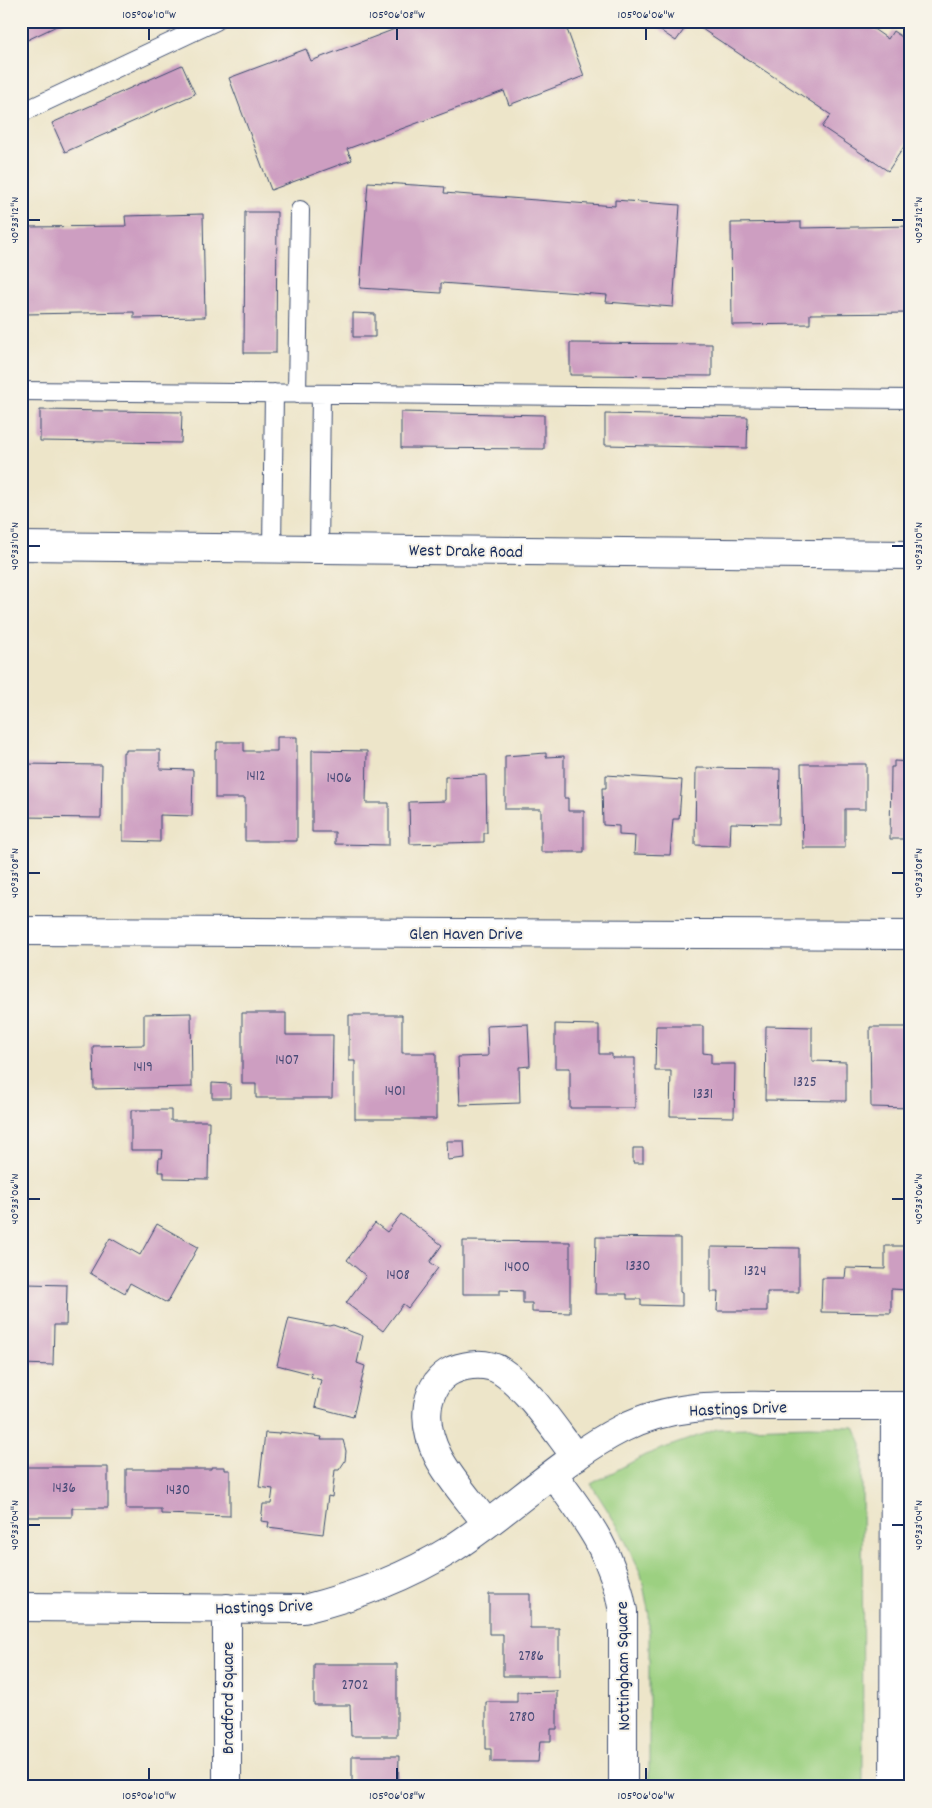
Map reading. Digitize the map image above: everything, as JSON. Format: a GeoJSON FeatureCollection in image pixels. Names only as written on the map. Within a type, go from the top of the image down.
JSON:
{"type":"FeatureCollection","features":[{"type":"Feature","properties":{"kind":"street","name":"West Drake Road"},"geometry":{"type":"LineString","coordinates":[[21,546],[911,555]]}},
{"type":"Feature","properties":{"kind":"street","name":"Glen Haven Drive"},"geometry":{"type":"LineString","coordinates":[[21,930],[911,935]]}},
{"type":"Feature","properties":{"kind":"street"},"geometry":{"type":"LineString","coordinates":[[487,1524],[442,1466],[430,1443],[426,1417],[430,1392],[444,1374],[464,1366],[487,1365],[501,1370],[522,1389],[576,1457]]}},
{"type":"Feature","properties":{"kind":"street","name":"Hastings Drive"},"geometry":{"type":"LineString","coordinates":[[21,1607],[304,1609],[348,1598],[404,1576],[450,1550],[576,1457],[624,1427],[663,1413],[703,1406],[903,1406]]}},
{"type":"Feature","properties":{"kind":"street"},"geometry":{"type":"LineString","coordinates":[[894,1787],[903,1406]]}},
{"type":"Feature","properties":{"kind":"street","name":"Nottingham Square"},"geometry":{"type":"LineString","coordinates":[[553,1474],[604,1548],[618,1584],[623,1611],[623,1787]]}},
{"type":"Feature","properties":{"kind":"street","name":"Bradford Square"},"geometry":{"type":"LineString","coordinates":[[227,1608],[227,1787]]}},
{"type":"Feature","properties":{"kind":"lane"},"geometry":{"type":"LineString","coordinates":[[21,113],[216,21]]}},
{"type":"Feature","properties":{"kind":"lane"},"geometry":{"type":"LineString","coordinates":[[297,394],[300,210]]}},
{"type":"Feature","properties":{"kind":"lane"},"geometry":{"type":"LineString","coordinates":[[21,391],[911,399]]}},
{"type":"Feature","properties":{"kind":"lane"},"geometry":{"type":"LineString","coordinates":[[272,548],[274,393]]}},
{"type":"Feature","properties":{"kind":"lane"},"geometry":{"type":"LineString","coordinates":[[319,549],[321,394]]}},
{"type":"Feature","properties":{"kind":"green space"},"geometry":{"type":"Polygon","coordinates":[[[809,1426],[855,1427],[862,1444],[863,1787],[649,1787],[649,1615],[641,1574],[620,1530],[591,1484],[645,1455],[717,1429],[809,1426]]]}},
{"type":"Feature","properties":{"kind":"building"},"geometry":{"type":"Polygon","coordinates":[[[21,21],[67,21],[21,43],[21,21]]]}},
{"type":"Feature","properties":{"kind":"building"},"geometry":{"type":"Polygon","coordinates":[[[416,21],[564,21],[584,76],[509,105],[504,91],[347,149],[352,160],[271,190],[229,78],[306,49],[311,61],[416,21]]]}},
{"type":"Feature","properties":{"kind":"building"},"geometry":{"type":"Polygon","coordinates":[[[646,21],[690,21],[676,41],[646,21]]]}},
{"type":"Feature","properties":{"kind":"building"},"geometry":{"type":"Polygon","coordinates":[[[690,21],[862,21],[888,39],[893,31],[911,43],[911,136],[888,171],[822,127],[831,115],[690,21]]]}},
{"type":"Feature","properties":{"kind":"building"},"geometry":{"type":"Polygon","coordinates":[[[182,65],[195,94],[65,152],[52,123],[182,65]]]}},
{"type":"Feature","properties":{"kind":"building"},"geometry":{"type":"Polygon","coordinates":[[[368,182],[445,187],[444,193],[615,206],[615,200],[680,205],[673,307],[606,302],[607,295],[441,283],[441,293],[360,288],[368,182]]]}},
{"type":"Feature","properties":{"kind":"building"},"geometry":{"type":"Polygon","coordinates":[[[245,212],[277,212],[276,353],[244,353],[245,212]]]}},
{"type":"Feature","properties":{"kind":"building"},"geometry":{"type":"Polygon","coordinates":[[[203,214],[205,317],[134,318],[134,312],[26,314],[27,320],[21,320],[21,219],[26,219],[26,227],[126,226],[125,216],[203,214]]]}},
{"type":"Feature","properties":{"kind":"building"},"geometry":{"type":"Polygon","coordinates":[[[801,222],[801,228],[911,226],[911,313],[810,314],[810,324],[732,325],[731,223],[801,222]]]}},
{"type":"Feature","properties":{"kind":"building"},"geometry":{"type":"Polygon","coordinates":[[[353,313],[375,314],[375,337],[353,337],[353,313]]]}},
{"type":"Feature","properties":{"kind":"building"},"geometry":{"type":"Polygon","coordinates":[[[570,343],[712,344],[712,376],[570,375],[570,343]]]}},
{"type":"Feature","properties":{"kind":"building"},"geometry":{"type":"Polygon","coordinates":[[[40,410],[182,412],[181,443],[40,441],[40,410]]]}},
{"type":"Feature","properties":{"kind":"building"},"geometry":{"type":"Polygon","coordinates":[[[401,412],[544,415],[544,449],[401,448],[401,412]]]}},
{"type":"Feature","properties":{"kind":"building"},"geometry":{"type":"Polygon","coordinates":[[[605,414],[748,417],[747,448],[605,445],[605,414]]]}},
{"type":"Feature","properties":{"kind":"building"},"geometry":{"type":"Polygon","coordinates":[[[277,737],[297,737],[297,841],[245,841],[245,798],[215,798],[215,750],[217,750],[217,742],[244,742],[244,751],[277,751],[277,737]]]}},
{"type":"Feature","properties":{"kind":"building"},"geometry":{"type":"Polygon","coordinates":[[[126,750],[160,750],[160,769],[193,770],[192,816],[160,815],[160,842],[123,841],[123,752],[126,752],[126,750]]]}},
{"type":"Feature","properties":{"kind":"building"},"geometry":{"type":"Polygon","coordinates":[[[312,750],[367,751],[366,803],[389,803],[389,845],[335,844],[335,832],[312,832],[312,750]]]}},
{"type":"Feature","properties":{"kind":"building"},"geometry":{"type":"Polygon","coordinates":[[[546,753],[546,757],[564,756],[564,798],[568,798],[568,811],[584,811],[584,852],[541,852],[541,809],[505,809],[505,756],[546,753]]]}},
{"type":"Feature","properties":{"kind":"building"},"geometry":{"type":"Polygon","coordinates":[[[894,761],[911,762],[911,839],[890,839],[891,767],[894,767],[894,761]]]}},
{"type":"Feature","properties":{"kind":"building"},"geometry":{"type":"Polygon","coordinates":[[[23,764],[102,765],[101,818],[22,817],[23,764]]]}},
{"type":"Feature","properties":{"kind":"building"},"geometry":{"type":"Polygon","coordinates":[[[801,764],[866,764],[866,809],[845,809],[845,848],[803,848],[801,764]]]}},
{"type":"Feature","properties":{"kind":"building"},"geometry":{"type":"Polygon","coordinates":[[[696,768],[780,769],[779,824],[731,823],[730,846],[695,845],[696,768]]]}},
{"type":"Feature","properties":{"kind":"building"},"geometry":{"type":"Polygon","coordinates":[[[486,775],[487,833],[484,833],[484,842],[410,844],[409,802],[445,801],[445,777],[486,775]]]}},
{"type":"Feature","properties":{"kind":"building"},"geometry":{"type":"Polygon","coordinates":[[[606,775],[682,780],[679,819],[673,819],[670,855],[634,854],[635,836],[619,835],[619,826],[603,825],[602,788],[606,788],[606,775]]]}},
{"type":"Feature","properties":{"kind":"building"},"geometry":{"type":"Polygon","coordinates":[[[191,1013],[192,1087],[94,1089],[93,1046],[144,1045],[144,1014],[191,1013]]]}},
{"type":"Feature","properties":{"kind":"building"},"geometry":{"type":"Polygon","coordinates":[[[242,1013],[286,1013],[286,1035],[333,1035],[332,1098],[256,1098],[256,1084],[242,1084],[242,1013]]]}},
{"type":"Feature","properties":{"kind":"building"},"geometry":{"type":"Polygon","coordinates":[[[349,1015],[402,1015],[402,1053],[436,1053],[436,1119],[355,1119],[355,1061],[349,1061],[349,1015]]]}},
{"type":"Feature","properties":{"kind":"building"},"geometry":{"type":"Polygon","coordinates":[[[528,1024],[530,1066],[519,1067],[520,1103],[460,1105],[458,1057],[488,1056],[487,1026],[528,1024]]]}},
{"type":"Feature","properties":{"kind":"building"},"geometry":{"type":"Polygon","coordinates":[[[555,1024],[599,1025],[599,1054],[612,1054],[612,1058],[635,1058],[635,1108],[570,1108],[570,1068],[555,1068],[555,1024]]]}},
{"type":"Feature","properties":{"kind":"building"},"geometry":{"type":"Polygon","coordinates":[[[656,1026],[703,1026],[703,1053],[711,1054],[711,1064],[735,1064],[734,1117],[670,1116],[671,1071],[655,1071],[656,1026]]]}},
{"type":"Feature","properties":{"kind":"building"},"geometry":{"type":"Polygon","coordinates":[[[766,1026],[812,1027],[812,1061],[846,1062],[846,1101],[765,1100],[766,1026]]]}},
{"type":"Feature","properties":{"kind":"building"},"geometry":{"type":"Polygon","coordinates":[[[870,1027],[910,1027],[911,1108],[871,1107],[870,1027]]]}},
{"type":"Feature","properties":{"kind":"building"},"geometry":{"type":"Polygon","coordinates":[[[212,1083],[230,1084],[230,1098],[212,1098],[212,1083]]]}},
{"type":"Feature","properties":{"kind":"building"},"geometry":{"type":"Polygon","coordinates":[[[131,1110],[171,1110],[171,1121],[209,1121],[208,1179],[164,1178],[164,1172],[158,1172],[159,1158],[162,1158],[163,1150],[131,1150],[131,1110]]]}},
{"type":"Feature","properties":{"kind":"building"},"geometry":{"type":"Polygon","coordinates":[[[447,1141],[464,1141],[465,1158],[448,1160],[447,1141]]]}},
{"type":"Feature","properties":{"kind":"building"},"geometry":{"type":"Polygon","coordinates":[[[633,1148],[643,1148],[643,1163],[633,1163],[633,1148]]]}},
{"type":"Feature","properties":{"kind":"building"},"geometry":{"type":"Polygon","coordinates":[[[401,1214],[442,1245],[430,1262],[438,1268],[408,1308],[403,1304],[383,1331],[346,1303],[366,1276],[347,1260],[375,1223],[387,1232],[401,1214]]]}},
{"type":"Feature","properties":{"kind":"building"},"geometry":{"type":"Polygon","coordinates":[[[157,1224],[198,1247],[167,1303],[130,1283],[125,1293],[90,1273],[110,1238],[140,1255],[157,1224]]]}},
{"type":"Feature","properties":{"kind":"building"},"geometry":{"type":"Polygon","coordinates":[[[596,1237],[680,1238],[680,1292],[682,1293],[682,1306],[641,1305],[641,1299],[627,1299],[627,1294],[595,1294],[596,1237]]]}},
{"type":"Feature","properties":{"kind":"building"},"geometry":{"type":"Polygon","coordinates":[[[463,1241],[570,1242],[570,1313],[532,1312],[532,1303],[523,1303],[523,1291],[500,1290],[500,1294],[463,1294],[463,1241]]]}},
{"type":"Feature","properties":{"kind":"building"},"geometry":{"type":"Polygon","coordinates":[[[885,1246],[911,1246],[911,1290],[891,1289],[891,1313],[821,1312],[822,1278],[845,1278],[846,1268],[885,1269],[885,1246]]]}},
{"type":"Feature","properties":{"kind":"building"},"geometry":{"type":"Polygon","coordinates":[[[711,1247],[799,1248],[799,1292],[767,1292],[767,1311],[717,1311],[718,1292],[711,1292],[711,1247]]]}},
{"type":"Feature","properties":{"kind":"building"},"geometry":{"type":"Polygon","coordinates":[[[27,1284],[67,1285],[66,1325],[54,1325],[53,1365],[21,1364],[21,1318],[26,1318],[27,1284]]]}},
{"type":"Feature","properties":{"kind":"building"},"geometry":{"type":"Polygon","coordinates":[[[289,1318],[329,1326],[333,1325],[363,1336],[357,1363],[365,1366],[353,1417],[315,1407],[321,1380],[311,1377],[312,1374],[277,1365],[289,1318]]]}},
{"type":"Feature","properties":{"kind":"building"},"geometry":{"type":"Polygon","coordinates":[[[280,1432],[322,1437],[321,1440],[343,1440],[346,1451],[345,1461],[339,1470],[335,1470],[332,1497],[328,1496],[323,1534],[268,1527],[269,1522],[261,1521],[263,1504],[271,1504],[273,1489],[259,1487],[265,1433],[280,1434],[280,1432]]]}},
{"type":"Feature","properties":{"kind":"building"},"geometry":{"type":"Polygon","coordinates":[[[21,1467],[108,1467],[108,1508],[72,1508],[72,1517],[21,1517],[21,1467]]]}},
{"type":"Feature","properties":{"kind":"building"},"geometry":{"type":"Polygon","coordinates":[[[211,1467],[225,1467],[225,1470],[230,1470],[230,1516],[161,1514],[161,1509],[126,1509],[126,1469],[211,1469],[211,1467]]]}},
{"type":"Feature","properties":{"kind":"building"},"geometry":{"type":"Polygon","coordinates":[[[489,1594],[530,1594],[530,1628],[559,1628],[559,1676],[503,1676],[503,1634],[489,1634],[489,1594]]]}},
{"type":"Feature","properties":{"kind":"building"},"geometry":{"type":"Polygon","coordinates":[[[314,1664],[397,1664],[397,1736],[351,1736],[350,1705],[314,1705],[314,1664]]]}},
{"type":"Feature","properties":{"kind":"building"},"geometry":{"type":"Polygon","coordinates":[[[557,1691],[557,1729],[551,1729],[551,1741],[540,1741],[538,1762],[491,1762],[491,1749],[486,1749],[486,1702],[517,1702],[517,1692],[557,1691]]]}},
{"type":"Feature","properties":{"kind":"building"},"geometry":{"type":"Polygon","coordinates":[[[352,1756],[399,1756],[398,1787],[352,1787],[352,1756]]]}}]}
